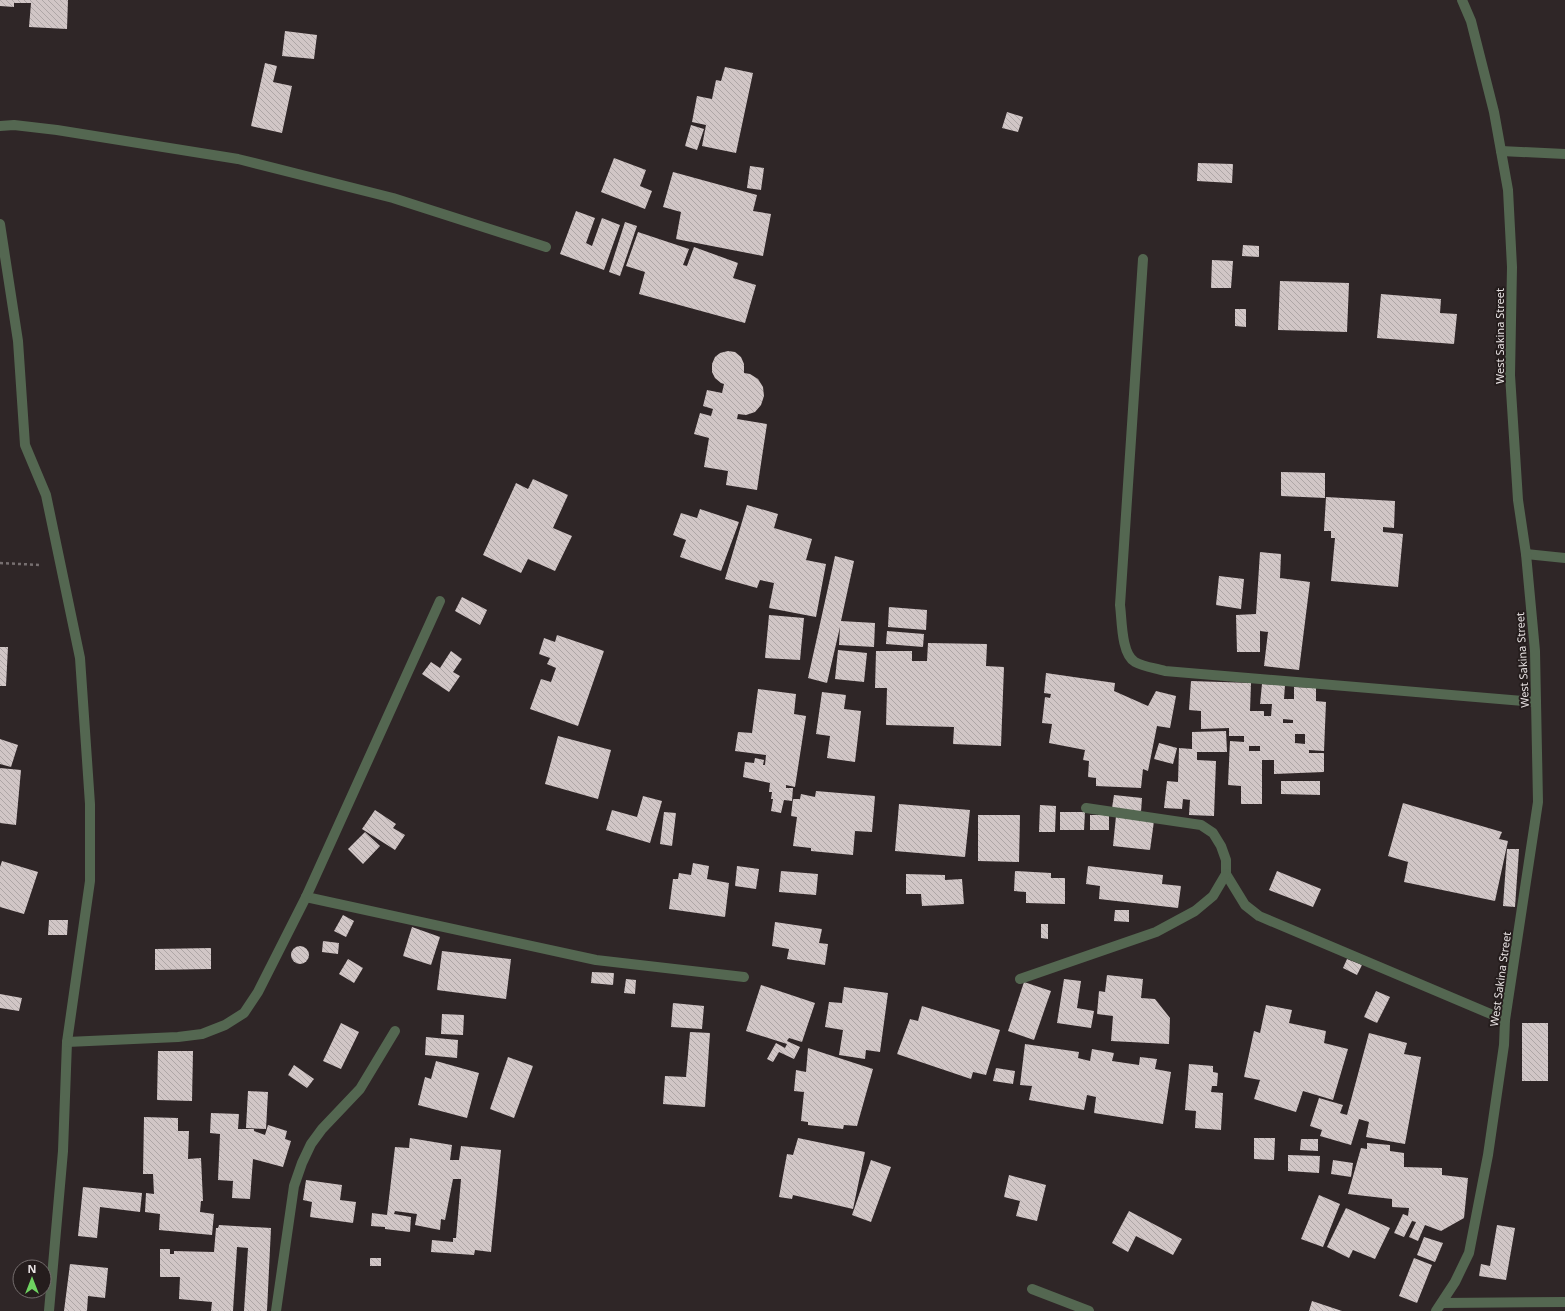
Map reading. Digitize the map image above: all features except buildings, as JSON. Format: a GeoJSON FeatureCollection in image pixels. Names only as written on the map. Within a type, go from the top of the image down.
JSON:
{"type":"FeatureCollection","features":[{"type":"Feature","properties":{"kind":"street","name":"West Sakina Street"},"geometry":{"type":"LineString","coordinates":[[1439,1307],[1455,1282],[1469,1252],[1488,1155],[1504,1045],[1505,1020],[1538,802],[1535,651],[1526,554],[1518,500],[1510,375],[1512,267],[1508,190],[1494,112],[1471,21],[1462,0]]}},
{"type":"Feature","properties":{"kind":"street"},"geometry":{"type":"LineString","coordinates":[[0,126],[14,125],[51,129],[238,159],[393,198],[546,247]]}},
{"type":"Feature","properties":{"kind":"street"},"geometry":{"type":"LineString","coordinates":[[1501,151],[1565,154]]}},
{"type":"Feature","properties":{"kind":"street"},"geometry":{"type":"LineString","coordinates":[[0,224],[18,341],[25,445],[46,495],[80,658],[90,804],[90,881],[67,1042],[63,1151],[48,1311]]}},
{"type":"Feature","properties":{"kind":"street"},"geometry":{"type":"LineString","coordinates":[[1143,259],[1120,605],[1126,648],[1130,658],[1143,665],[1165,671],[1536,702]]}},
{"type":"Feature","properties":{"kind":"street"},"geometry":{"type":"LineString","coordinates":[[1526,554],[1565,558]]}},
{"type":"Feature","properties":{"kind":"street"},"geometry":{"type":"LineString","coordinates":[[67,1042],[178,1037],[202,1034],[225,1025],[244,1012],[258,992],[306,897],[440,601]]}},
{"type":"Feature","properties":{"kind":"street"},"geometry":{"type":"LineString","coordinates":[[1020,978],[1156,932],[1195,911],[1213,896],[1226,874],[1226,860],[1221,846],[1213,833],[1201,825],[1086,808]]}},
{"type":"Feature","properties":{"kind":"street"},"geometry":{"type":"LineString","coordinates":[[1226,874],[1245,905],[1260,916],[1505,1020]]}},
{"type":"Feature","properties":{"kind":"street"},"geometry":{"type":"LineString","coordinates":[[306,897],[596,960],[744,977]]}},
{"type":"Feature","properties":{"kind":"street"},"geometry":{"type":"LineString","coordinates":[[276,1311],[294,1186],[302,1163],[311,1144],[322,1129],[360,1089],[395,1031]]}},
{"type":"Feature","properties":{"kind":"street"},"geometry":{"type":"LineString","coordinates":[[1032,1289],[1089,1311]]}},
{"type":"Feature","properties":{"kind":"street"},"geometry":{"type":"LineString","coordinates":[[1439,1307],[1565,1302]]}},
{"type":"Feature","properties":{"kind":"path"},"geometry":{"type":"LineString","coordinates":[[0,563],[60,566]]}}]}
